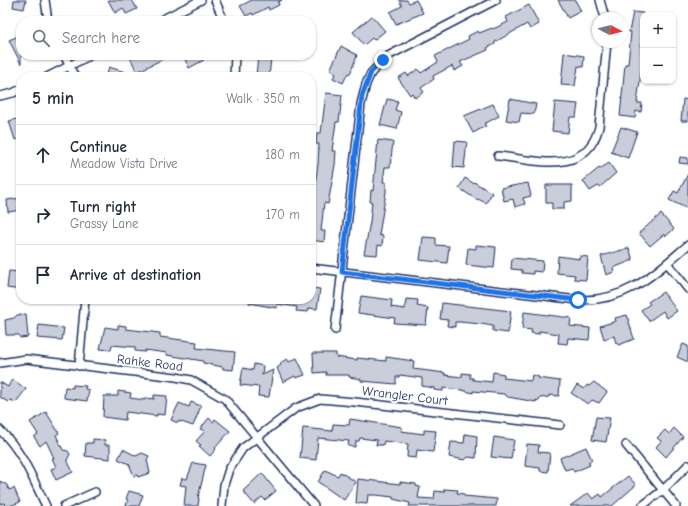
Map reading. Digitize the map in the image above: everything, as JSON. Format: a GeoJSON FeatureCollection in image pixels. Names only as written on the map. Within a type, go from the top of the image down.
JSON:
{"type":"FeatureCollection","features":[{"type":"Feature","properties":{"kind":"street"},"geometry":{"type":"LineString","coordinates":[[45,0],[47,16]]}},
{"type":"Feature","properties":{"kind":"street"},"geometry":{"type":"LineString","coordinates":[[169,16],[201,0]]}},
{"type":"Feature","properties":{"kind":"street"},"geometry":{"type":"LineString","coordinates":[[215,0],[222,16]]}},
{"type":"Feature","properties":{"kind":"street"},"geometry":{"type":"LineString","coordinates":[[335,330],[362,96],[371,72],[388,56],[496,0]]}},
{"type":"Feature","properties":{"kind":"street"},"geometry":{"type":"LineString","coordinates":[[600,0],[603,12]]}},
{"type":"Feature","properties":{"kind":"street"},"geometry":{"type":"LineString","coordinates":[[498,156],[557,162],[574,160],[585,153],[596,139],[599,127],[606,48]]}},
{"type":"Feature","properties":{"kind":"street"},"geometry":{"type":"LineString","coordinates":[[66,60],[72,72]]}},
{"type":"Feature","properties":{"kind":"street"},"geometry":{"type":"LineString","coordinates":[[57,72],[82,60]]}},
{"type":"Feature","properties":{"kind":"street"},"geometry":{"type":"LineString","coordinates":[[234,72],[235,60]]}},
{"type":"Feature","properties":{"kind":"street"},"geometry":{"type":"LineString","coordinates":[[0,96],[16,92]]}},
{"type":"Feature","properties":{"kind":"street"},"geometry":{"type":"LineString","coordinates":[[316,269],[587,301],[604,299],[624,293],[646,280],[688,245]]}},
{"type":"Feature","properties":{"kind":"street"},"geometry":{"type":"LineString","coordinates":[[667,263],[688,290]]}},
{"type":"Feature","properties":{"kind":"street"},"geometry":{"type":"LineString","coordinates":[[79,366],[85,304]]}},
{"type":"Feature","properties":{"kind":"street","name":"Rahke Road"},"geometry":{"type":"LineString","coordinates":[[0,363],[26,359],[191,380],[225,399],[258,436],[303,495],[314,506]]}},
{"type":"Feature","properties":{"kind":"street","name":"Wrangler Court"},"geometry":{"type":"LineString","coordinates":[[222,506],[224,485],[229,469],[243,448],[296,408],[320,400],[355,402],[560,425]]}},
{"type":"Feature","properties":{"kind":"street"},"geometry":{"type":"LineString","coordinates":[[0,430],[10,440],[22,457],[46,506]]}},
{"type":"Feature","properties":{"kind":"street"},"geometry":{"type":"LineString","coordinates":[[626,445],[676,506]]}},
{"type":"Feature","properties":{"kind":"street"},"geometry":{"type":"LineString","coordinates":[[642,506],[663,490],[688,465]]}},
{"type":"Feature","properties":{"kind":"street"},"geometry":{"type":"LineString","coordinates":[[64,506],[95,492]]}},
{"type":"Feature","properties":{"kind":"building"},"geometry":{"type":"Polygon","coordinates":[[[14,0],[26,0],[24,9],[13,7],[14,0]]]}},
{"type":"Feature","properties":{"kind":"building"},"geometry":{"type":"Polygon","coordinates":[[[108,0],[132,0],[137,9],[126,14],[123,8],[115,13],[108,0]]]}},
{"type":"Feature","properties":{"kind":"building"},"geometry":{"type":"Polygon","coordinates":[[[252,0],[282,0],[278,2],[279,5],[269,10],[268,7],[253,15],[252,13],[246,16],[240,6],[252,0]]]}},
{"type":"Feature","properties":{"kind":"building"},"geometry":{"type":"Polygon","coordinates":[[[399,0],[407,0],[409,3],[416,0],[423,13],[396,24],[390,12],[402,6],[399,0]]]}},
{"type":"Feature","properties":{"kind":"building"},"geometry":{"type":"Polygon","coordinates":[[[558,0],[575,0],[581,11],[568,18],[558,0]]]}},
{"type":"Feature","properties":{"kind":"building"},"geometry":{"type":"Polygon","coordinates":[[[529,5],[539,24],[530,29],[527,24],[495,42],[495,44],[487,48],[488,50],[460,62],[463,66],[454,71],[452,66],[433,76],[434,79],[421,88],[424,92],[415,98],[412,93],[410,95],[398,78],[406,73],[408,76],[418,69],[421,73],[438,62],[435,56],[469,39],[468,36],[478,31],[479,33],[492,28],[493,29],[508,22],[506,17],[529,5]]]}},
{"type":"Feature","properties":{"kind":"building"},"geometry":{"type":"Polygon","coordinates":[[[633,12],[640,13],[640,80],[637,103],[642,103],[641,112],[636,111],[635,118],[620,116],[625,64],[628,64],[631,32],[629,32],[633,12]]]}},
{"type":"Feature","properties":{"kind":"building"},"geometry":{"type":"Polygon","coordinates":[[[372,16],[385,31],[374,40],[372,38],[364,45],[353,32],[372,16]]]}},
{"type":"Feature","properties":{"kind":"building"},"geometry":{"type":"Polygon","coordinates":[[[16,37],[16,54],[9,40],[16,37]]]}},
{"type":"Feature","properties":{"kind":"building"},"geometry":{"type":"Polygon","coordinates":[[[341,46],[357,55],[350,74],[348,73],[343,83],[333,78],[336,73],[330,70],[341,46]]]}},
{"type":"Feature","properties":{"kind":"building"},"geometry":{"type":"Polygon","coordinates":[[[564,53],[584,56],[583,67],[578,66],[575,86],[561,85],[564,53]]]}},
{"type":"Feature","properties":{"kind":"building"},"geometry":{"type":"Polygon","coordinates":[[[131,60],[161,60],[137,72],[131,60]]]}},
{"type":"Feature","properties":{"kind":"building"},"geometry":{"type":"Polygon","coordinates":[[[185,60],[204,60],[189,68],[185,60]]]}},
{"type":"Feature","properties":{"kind":"building"},"geometry":{"type":"Polygon","coordinates":[[[258,60],[271,60],[270,72],[256,72],[258,60]]]}},
{"type":"Feature","properties":{"kind":"building"},"geometry":{"type":"Polygon","coordinates":[[[109,67],[125,72],[108,72],[109,67]]]}},
{"type":"Feature","properties":{"kind":"building"},"geometry":{"type":"Polygon","coordinates":[[[326,93],[342,95],[339,122],[336,122],[332,151],[336,151],[335,165],[328,204],[324,203],[321,231],[325,231],[324,242],[316,241],[316,178],[319,144],[316,144],[317,133],[321,133],[326,93]]]}},
{"type":"Feature","properties":{"kind":"building"},"geometry":{"type":"Polygon","coordinates":[[[387,99],[398,101],[395,110],[401,112],[397,129],[380,125],[387,99]]]}},
{"type":"Feature","properties":{"kind":"building"},"geometry":{"type":"Polygon","coordinates":[[[510,99],[536,104],[534,114],[521,113],[519,122],[506,120],[510,99]]]}},
{"type":"Feature","properties":{"kind":"building"},"geometry":{"type":"Polygon","coordinates":[[[683,99],[688,100],[688,121],[681,121],[683,99]]]}},
{"type":"Feature","properties":{"kind":"building"},"geometry":{"type":"Polygon","coordinates":[[[555,102],[578,104],[576,117],[570,117],[568,133],[552,131],[555,102]]]}},
{"type":"Feature","properties":{"kind":"building"},"geometry":{"type":"Polygon","coordinates":[[[493,104],[499,116],[484,124],[486,126],[473,133],[464,116],[493,104]]]}},
{"type":"Feature","properties":{"kind":"building"},"geometry":{"type":"Polygon","coordinates":[[[16,119],[16,140],[15,140],[9,121],[16,119]]]}},
{"type":"Feature","properties":{"kind":"building"},"geometry":{"type":"Polygon","coordinates":[[[621,127],[637,132],[628,158],[611,152],[621,127]]]}},
{"type":"Feature","properties":{"kind":"building"},"geometry":{"type":"Polygon","coordinates":[[[378,140],[393,142],[390,167],[385,167],[383,182],[386,182],[386,192],[379,235],[383,236],[382,246],[378,245],[377,255],[364,254],[370,222],[372,202],[370,202],[371,190],[373,191],[378,140]]]}},
{"type":"Feature","properties":{"kind":"building"},"geometry":{"type":"Polygon","coordinates":[[[455,141],[467,142],[464,168],[453,167],[455,141]]]}},
{"type":"Feature","properties":{"kind":"building"},"geometry":{"type":"Polygon","coordinates":[[[680,157],[688,158],[688,164],[679,163],[680,157]]]}},
{"type":"Feature","properties":{"kind":"building"},"geometry":{"type":"Polygon","coordinates":[[[609,163],[616,173],[600,187],[598,186],[590,191],[583,181],[599,168],[600,169],[609,163]]]}},
{"type":"Feature","properties":{"kind":"building"},"geometry":{"type":"Polygon","coordinates":[[[688,174],[688,209],[669,200],[674,191],[678,193],[688,174]]]}},
{"type":"Feature","properties":{"kind":"building"},"geometry":{"type":"Polygon","coordinates":[[[465,178],[492,193],[486,203],[478,199],[477,200],[459,188],[465,178]]]}},
{"type":"Feature","properties":{"kind":"building"},"geometry":{"type":"Polygon","coordinates":[[[528,183],[531,196],[523,198],[525,204],[515,207],[513,199],[504,201],[501,188],[528,183]]]}},
{"type":"Feature","properties":{"kind":"building"},"geometry":{"type":"Polygon","coordinates":[[[546,185],[572,185],[572,201],[564,202],[564,209],[552,209],[552,203],[546,203],[546,185]]]}},
{"type":"Feature","properties":{"kind":"building"},"geometry":{"type":"Polygon","coordinates":[[[16,199],[16,211],[8,212],[7,200],[16,199]]]}},
{"type":"Feature","properties":{"kind":"building"},"geometry":{"type":"Polygon","coordinates":[[[661,214],[674,229],[666,236],[664,234],[650,246],[639,233],[661,214]]]}},
{"type":"Feature","properties":{"kind":"building"},"geometry":{"type":"Polygon","coordinates":[[[423,237],[436,238],[436,245],[449,246],[447,263],[420,260],[423,237]]]}},
{"type":"Feature","properties":{"kind":"building"},"geometry":{"type":"Polygon","coordinates":[[[476,245],[496,247],[494,268],[466,265],[468,248],[476,249],[476,245]]]}},
{"type":"Feature","properties":{"kind":"building"},"geometry":{"type":"Polygon","coordinates":[[[629,248],[633,260],[613,268],[614,272],[606,275],[601,256],[629,248]]]}},
{"type":"Feature","properties":{"kind":"building"},"geometry":{"type":"Polygon","coordinates":[[[558,256],[580,259],[580,256],[588,257],[586,280],[574,279],[575,275],[557,273],[558,256]]]}},
{"type":"Feature","properties":{"kind":"building"},"geometry":{"type":"Polygon","coordinates":[[[512,258],[543,261],[542,272],[533,271],[533,274],[522,273],[522,270],[511,269],[512,258]]]}},
{"type":"Feature","properties":{"kind":"building"},"geometry":{"type":"Polygon","coordinates":[[[9,271],[16,272],[16,289],[7,288],[9,271]]]}},
{"type":"Feature","properties":{"kind":"building"},"geometry":{"type":"Polygon","coordinates":[[[316,289],[320,289],[317,309],[309,308],[308,312],[296,311],[297,307],[277,304],[316,304],[316,289]]]}},
{"type":"Feature","properties":{"kind":"building"},"geometry":{"type":"Polygon","coordinates":[[[663,292],[677,311],[667,318],[663,311],[649,321],[641,310],[650,304],[648,302],[663,292]]]}},
{"type":"Feature","properties":{"kind":"building"},"geometry":{"type":"Polygon","coordinates":[[[361,296],[392,300],[391,307],[405,309],[406,299],[418,300],[417,306],[428,308],[426,325],[394,323],[395,318],[358,313],[361,296]]]}},
{"type":"Feature","properties":{"kind":"building"},"geometry":{"type":"Polygon","coordinates":[[[442,303],[511,311],[508,333],[493,331],[493,326],[481,324],[455,322],[455,327],[447,326],[448,320],[440,319],[442,303]]]}},
{"type":"Feature","properties":{"kind":"building"},"geometry":{"type":"Polygon","coordinates":[[[255,304],[277,304],[277,308],[255,304]]]}},
{"type":"Feature","properties":{"kind":"building"},"geometry":{"type":"Polygon","coordinates":[[[524,312],[571,318],[570,326],[590,328],[589,340],[568,338],[567,344],[558,343],[559,334],[539,331],[539,334],[531,333],[532,330],[522,329],[524,312]]]}},
{"type":"Feature","properties":{"kind":"building"},"geometry":{"type":"Polygon","coordinates":[[[26,314],[28,337],[20,338],[19,335],[6,335],[5,320],[14,318],[17,315],[26,314]]]}},
{"type":"Feature","properties":{"kind":"building"},"geometry":{"type":"Polygon","coordinates":[[[627,315],[634,339],[619,345],[616,343],[614,336],[604,339],[600,326],[616,321],[615,318],[627,315]]]}},
{"type":"Feature","properties":{"kind":"building"},"geometry":{"type":"Polygon","coordinates":[[[39,325],[64,328],[62,340],[37,338],[39,325]]]}},
{"type":"Feature","properties":{"kind":"building"},"geometry":{"type":"Polygon","coordinates":[[[118,325],[126,326],[126,329],[160,333],[160,337],[197,342],[196,348],[235,352],[233,370],[223,369],[223,367],[203,363],[203,361],[167,355],[167,353],[145,350],[145,352],[135,351],[135,347],[112,345],[111,350],[100,349],[105,327],[118,329],[118,325]]]}},
{"type":"Feature","properties":{"kind":"building"},"geometry":{"type":"Polygon","coordinates":[[[683,344],[688,346],[688,362],[677,357],[683,344]]]}},
{"type":"Feature","properties":{"kind":"building"},"geometry":{"type":"Polygon","coordinates":[[[313,353],[336,353],[336,357],[357,360],[357,358],[386,361],[386,357],[414,361],[413,369],[445,373],[445,375],[462,377],[462,373],[470,374],[470,378],[473,378],[473,380],[492,382],[493,372],[504,374],[504,378],[531,381],[532,375],[539,377],[538,378],[560,381],[559,396],[549,395],[549,397],[540,398],[539,401],[536,400],[536,402],[508,397],[504,394],[473,391],[473,393],[443,388],[443,391],[434,390],[434,388],[422,386],[422,378],[400,375],[399,377],[396,377],[396,384],[361,381],[361,379],[349,377],[349,375],[326,375],[326,372],[314,373],[313,353]]]}},
{"type":"Feature","properties":{"kind":"building"},"geometry":{"type":"Polygon","coordinates":[[[297,358],[305,375],[296,378],[295,376],[283,382],[277,368],[281,365],[280,363],[287,359],[289,362],[297,358]]]}},
{"type":"Feature","properties":{"kind":"building"},"geometry":{"type":"Polygon","coordinates":[[[254,364],[263,366],[262,375],[273,370],[269,397],[258,396],[259,387],[240,385],[243,368],[253,370],[254,364]]]}},
{"type":"Feature","properties":{"kind":"building"},"geometry":{"type":"Polygon","coordinates":[[[12,379],[26,389],[16,402],[10,400],[8,402],[0,397],[0,382],[8,387],[12,379]]]}},
{"type":"Feature","properties":{"kind":"building"},"geometry":{"type":"Polygon","coordinates":[[[594,382],[607,392],[599,403],[592,400],[588,404],[571,393],[577,385],[584,389],[587,385],[589,386],[594,382]]]}},
{"type":"Feature","properties":{"kind":"building"},"geometry":{"type":"Polygon","coordinates":[[[73,385],[86,386],[85,389],[89,390],[87,401],[64,398],[65,387],[73,388],[73,385]]]}},
{"type":"Feature","properties":{"kind":"building"},"geometry":{"type":"Polygon","coordinates":[[[118,391],[131,393],[130,398],[145,400],[145,398],[154,399],[154,395],[167,396],[165,415],[157,414],[157,416],[126,412],[125,420],[103,417],[104,396],[118,396],[118,391]]]}},
{"type":"Feature","properties":{"kind":"building"},"geometry":{"type":"Polygon","coordinates":[[[191,402],[201,406],[193,426],[171,420],[179,403],[189,407],[191,402]]]}},
{"type":"Feature","properties":{"kind":"building"},"geometry":{"type":"Polygon","coordinates":[[[46,412],[59,433],[56,435],[63,450],[68,451],[70,454],[67,460],[73,472],[56,480],[51,469],[56,467],[52,458],[54,458],[46,441],[40,446],[34,437],[38,434],[30,422],[46,412]]]}},
{"type":"Feature","properties":{"kind":"building"},"geometry":{"type":"Polygon","coordinates":[[[596,417],[610,418],[606,442],[592,440],[596,417]]]}},
{"type":"Feature","properties":{"kind":"building"},"geometry":{"type":"Polygon","coordinates":[[[209,418],[213,422],[215,419],[230,431],[210,456],[199,446],[201,445],[196,441],[205,431],[200,429],[209,418]]]}},
{"type":"Feature","properties":{"kind":"building"},"geometry":{"type":"Polygon","coordinates":[[[350,419],[402,427],[401,431],[424,434],[424,430],[436,431],[433,452],[417,450],[416,458],[407,457],[408,444],[384,441],[383,445],[376,445],[377,440],[360,438],[359,441],[356,441],[355,447],[348,446],[349,441],[318,438],[316,460],[300,458],[303,428],[332,431],[333,424],[349,425],[350,419]]]}},
{"type":"Feature","properties":{"kind":"building"},"geometry":{"type":"Polygon","coordinates":[[[674,428],[683,437],[666,457],[656,447],[661,441],[657,438],[665,430],[669,434],[674,428]]]}},
{"type":"Feature","properties":{"kind":"building"},"geometry":{"type":"Polygon","coordinates":[[[465,434],[477,436],[476,458],[468,457],[465,460],[449,457],[451,442],[464,443],[465,434]]]}},
{"type":"Feature","properties":{"kind":"building"},"geometry":{"type":"Polygon","coordinates":[[[494,437],[514,440],[511,459],[491,457],[494,437]]]}},
{"type":"Feature","properties":{"kind":"building"},"geometry":{"type":"Polygon","coordinates":[[[93,439],[105,440],[105,445],[110,445],[110,459],[85,456],[86,443],[93,443],[93,439]]]}},
{"type":"Feature","properties":{"kind":"building"},"geometry":{"type":"Polygon","coordinates":[[[527,444],[539,445],[538,452],[550,453],[548,472],[540,471],[540,468],[525,466],[527,444]]]}},
{"type":"Feature","properties":{"kind":"building"},"geometry":{"type":"Polygon","coordinates":[[[586,447],[592,460],[588,462],[590,465],[574,472],[572,468],[565,470],[560,458],[586,447]]]}},
{"type":"Feature","properties":{"kind":"building"},"geometry":{"type":"Polygon","coordinates":[[[123,449],[136,456],[142,453],[149,456],[147,460],[150,473],[138,477],[137,475],[134,476],[129,464],[118,459],[123,449]]]}},
{"type":"Feature","properties":{"kind":"building"},"geometry":{"type":"Polygon","coordinates":[[[193,463],[206,465],[198,498],[198,506],[184,506],[186,486],[180,485],[182,478],[187,479],[193,463]]]}},
{"type":"Feature","properties":{"kind":"building"},"geometry":{"type":"Polygon","coordinates":[[[325,470],[338,476],[340,472],[356,482],[344,500],[318,482],[325,470]]]}},
{"type":"Feature","properties":{"kind":"building"},"geometry":{"type":"Polygon","coordinates":[[[262,473],[276,491],[265,500],[262,497],[254,504],[243,491],[262,473]]]}},
{"type":"Feature","properties":{"kind":"building"},"geometry":{"type":"Polygon","coordinates":[[[628,476],[636,485],[612,506],[570,506],[588,493],[593,499],[600,494],[602,497],[628,476]]]}},
{"type":"Feature","properties":{"kind":"building"},"geometry":{"type":"Polygon","coordinates":[[[358,479],[400,484],[400,482],[416,484],[416,486],[420,487],[418,498],[434,499],[435,491],[444,492],[444,489],[458,490],[457,493],[464,494],[464,496],[497,499],[496,506],[409,506],[410,503],[393,499],[393,497],[376,495],[368,495],[367,504],[356,503],[358,479]]]}},
{"type":"Feature","properties":{"kind":"building"},"geometry":{"type":"Polygon","coordinates":[[[0,481],[7,485],[9,490],[14,488],[20,502],[10,506],[5,506],[4,503],[0,504],[0,481]]]}},
{"type":"Feature","properties":{"kind":"building"},"geometry":{"type":"Polygon","coordinates":[[[129,491],[143,495],[139,506],[126,506],[128,500],[126,499],[129,491]]]}},
{"type":"Feature","properties":{"kind":"route"},"geometry":{"type":"LineString","coordinates":[[383,60],[371,72],[362,96],[342,272],[578,300]]}}]}
